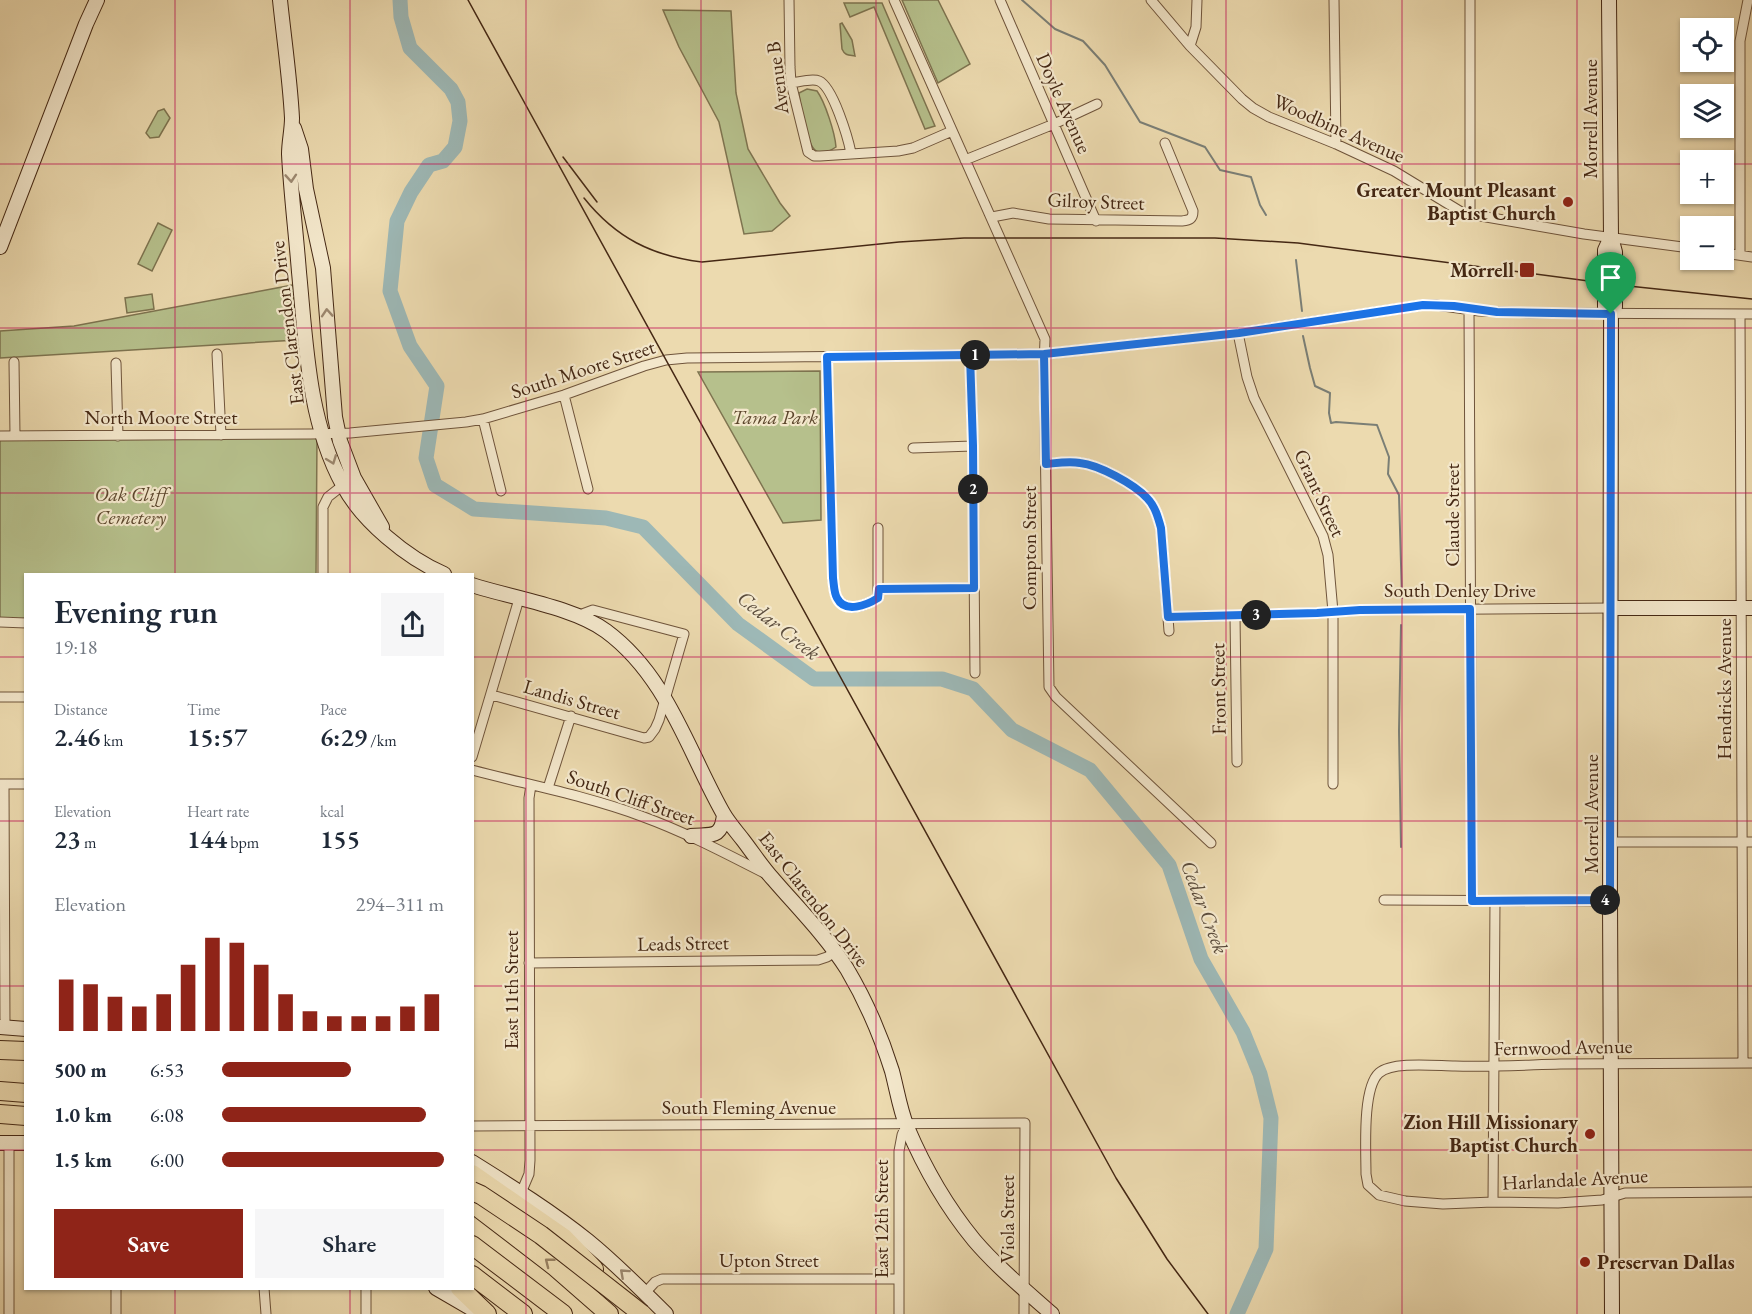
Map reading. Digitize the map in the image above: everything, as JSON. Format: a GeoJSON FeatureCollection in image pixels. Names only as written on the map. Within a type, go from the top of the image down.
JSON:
{"type":"FeatureCollection","features":[{"type":"Feature","properties":{"kind":"highway"},"geometry":{"type":"LineString","coordinates":[[0,1050],[24,1051]]}},
{"type":"Feature","properties":{"kind":"highway"},"geometry":{"type":"LineString","coordinates":[[0,1058],[24,1059]]}},
{"type":"Feature","properties":{"kind":"highway"},"geometry":{"type":"LineString","coordinates":[[0,1091],[24,1093]]}},
{"type":"Feature","properties":{"kind":"highway"},"geometry":{"type":"LineString","coordinates":[[0,1114],[24,1116]]}},
{"type":"Feature","properties":{"kind":"highway"},"geometry":{"type":"LineString","coordinates":[[474,1175],[564,1238],[637,1314]]}},
{"type":"Feature","properties":{"kind":"highway"},"geometry":{"type":"LineString","coordinates":[[474,1192],[541,1235],[642,1314]]}},
{"type":"Feature","properties":{"kind":"highway"},"geometry":{"type":"LineString","coordinates":[[474,1205],[555,1266],[609,1314]]}},
{"type":"Feature","properties":{"kind":"highway"},"geometry":{"type":"LineString","coordinates":[[474,1247],[563,1314]]}},
{"type":"Feature","properties":{"kind":"highway"},"geometry":{"type":"LineString","coordinates":[[474,1277],[523,1314]]}},
{"type":"Feature","properties":{"kind":"highway"},"geometry":{"type":"LineString","coordinates":[[462,1290],[487,1314]]}},
{"type":"Feature","properties":{"kind":"street"},"geometry":{"type":"LineString","coordinates":[[0,248],[97,0]]}},
{"type":"Feature","properties":{"kind":"street","name":"East Clarendon Drive"},"geometry":{"type":"LineString","coordinates":[[280,0],[292,120],[289,152],[306,341],[313,394],[322,434],[333,464],[349,482],[387,537],[412,557],[442,573]]}},
{"type":"Feature","properties":{"kind":"street","name":"Avenue B"},"geometry":{"type":"LineString","coordinates":[[789,0],[790,67],[808,152],[814,156],[851,153]]}},
{"type":"Feature","properties":{"kind":"street","name":"Compton Street"},"geometry":{"type":"LineString","coordinates":[[894,0],[1045,339],[1049,687],[1056,697],[1211,843]]}},
{"type":"Feature","properties":{"kind":"street","name":"Doyle Avenue"},"geometry":{"type":"LineString","coordinates":[[1000,0],[1096,220]]}},
{"type":"Feature","properties":{"kind":"street","name":"Woodbine Avenue"},"geometry":{"type":"LineString","coordinates":[[1151,0],[1190,46],[1253,108],[1394,171],[1453,208],[1470,215],[1680,247]]}},
{"type":"Feature","properties":{"kind":"street"},"geometry":{"type":"LineString","coordinates":[[1190,46],[1196,27],[1197,0]]}},
{"type":"Feature","properties":{"kind":"street"},"geometry":{"type":"LineString","coordinates":[[1334,0],[1336,144]]}},
{"type":"Feature","properties":{"kind":"street"},"geometry":{"type":"LineString","coordinates":[[1470,0],[1470,215]]}},
{"type":"Feature","properties":{"kind":"street","name":"Morrell Avenue"},"geometry":{"type":"LineString","coordinates":[[1609,0],[1611,237],[1605,250],[1605,307],[1611,314],[1612,1314]]}},
{"type":"Feature","properties":{"kind":"street"},"geometry":{"type":"LineString","coordinates":[[1740,255],[1740,41],[1748,0]]}},
{"type":"Feature","properties":{"kind":"street"},"geometry":{"type":"LineString","coordinates":[[792,83],[817,80],[829,90],[847,133],[851,153],[913,148],[952,131]]}},
{"type":"Feature","properties":{"kind":"street"},"geometry":{"type":"LineString","coordinates":[[965,160],[1097,104]]}},
{"type":"Feature","properties":{"kind":"street","name":"East Clarendon Drive"},"geometry":{"type":"LineString","coordinates":[[292,120],[301,149],[306,189],[323,268],[335,417],[349,482]]}},
{"type":"Feature","properties":{"kind":"street","name":"Gilroy Street"},"geometry":{"type":"LineString","coordinates":[[992,218],[1013,213],[1049,219],[1182,221],[1191,219],[1194,211],[1165,143]]}},
{"type":"Feature","properties":{"kind":"street"},"geometry":{"type":"LineString","coordinates":[[1734,254],[1752,256]]}},
{"type":"Feature","properties":{"kind":"street","name":"South Moore Street"},"geometry":{"type":"LineString","coordinates":[[322,434],[483,419],[564,395],[644,366],[666,360],[687,358],[1044,354],[1239,333],[1423,305],[1497,312],[1752,315]]}},
{"type":"Feature","properties":{"kind":"street","name":"Claude Street"},"geometry":{"type":"LineString","coordinates":[[1469,309],[1472,901]]}},
{"type":"Feature","properties":{"kind":"street","name":"Hendricks Avenue"},"geometry":{"type":"LineString","coordinates":[[1740,314],[1747,608],[1748,1063]]}},
{"type":"Feature","properties":{"kind":"street","name":"Grant Street"},"geometry":{"type":"LineString","coordinates":[[1239,333],[1247,377],[1254,398],[1323,536],[1328,555],[1333,612],[1333,784]]}},
{"type":"Feature","properties":{"kind":"street"},"geometry":{"type":"LineString","coordinates":[[306,341],[329,340]]}},
{"type":"Feature","properties":{"kind":"street"},"geometry":{"type":"LineString","coordinates":[[217,354],[221,435]]}},
{"type":"Feature","properties":{"kind":"street"},"geometry":{"type":"LineString","coordinates":[[970,355],[975,673]]}},
{"type":"Feature","properties":{"kind":"street"},"geometry":{"type":"LineString","coordinates":[[827,357],[833,578],[835,594],[844,606],[869,604],[879,593],[878,528]]}},
{"type":"Feature","properties":{"kind":"street"},"geometry":{"type":"LineString","coordinates":[[14,362],[15,435]]}},
{"type":"Feature","properties":{"kind":"street"},"geometry":{"type":"LineString","coordinates":[[116,363],[118,436]]}},
{"type":"Feature","properties":{"kind":"street"},"geometry":{"type":"LineString","coordinates":[[564,395],[588,489]]}},
{"type":"Feature","properties":{"kind":"street"},"geometry":{"type":"LineString","coordinates":[[483,419],[501,491]]}},
{"type":"Feature","properties":{"kind":"street","name":"North Moore Street"},"geometry":{"type":"LineString","coordinates":[[0,436],[322,434]]}},
{"type":"Feature","properties":{"kind":"street"},"geometry":{"type":"LineString","coordinates":[[913,448],[973,446]]}},
{"type":"Feature","properties":{"kind":"street"},"geometry":{"type":"LineString","coordinates":[[1046,464],[1079,463],[1096,467],[1130,485],[1147,498],[1158,514],[1161,528],[1169,631]]}},
{"type":"Feature","properties":{"kind":"street"},"geometry":{"type":"LineString","coordinates":[[323,573],[323,507],[328,497],[349,482]]}},
{"type":"Feature","properties":{"kind":"street","name":"East Clarendon Drive"},"geometry":{"type":"LineString","coordinates":[[474,586],[577,616],[603,629],[626,647],[648,672],[665,697],[724,815],[771,877],[835,952],[861,995],[877,1029],[906,1125],[956,1216],[990,1257],[1052,1314]]}},
{"type":"Feature","properties":{"kind":"street"},"geometry":{"type":"LineString","coordinates":[[879,593],[974,588]]}},
{"type":"Feature","properties":{"kind":"street"},"geometry":{"type":"LineString","coordinates":[[474,751],[519,599]]}},
{"type":"Feature","properties":{"kind":"street","name":"South Denley Drive"},"geometry":{"type":"LineString","coordinates":[[1168,617],[1470,609],[1747,608]]}},
{"type":"Feature","properties":{"kind":"street"},"geometry":{"type":"LineString","coordinates":[[577,616],[593,610],[684,634],[665,697]]}},
{"type":"Feature","properties":{"kind":"street","name":"Front Street"},"geometry":{"type":"LineString","coordinates":[[1235,616],[1237,762]]}},
{"type":"Feature","properties":{"kind":"street"},"geometry":{"type":"LineString","coordinates":[[0,622],[24,623]]}},
{"type":"Feature","properties":{"kind":"street","name":"Landis Street"},"geometry":{"type":"LineString","coordinates":[[492,695],[644,738],[649,737],[656,729],[665,697]]}},
{"type":"Feature","properties":{"kind":"street"},"geometry":{"type":"LineString","coordinates":[[0,697],[24,697]]}},
{"type":"Feature","properties":{"kind":"street"},"geometry":{"type":"LineString","coordinates":[[548,788],[571,716]]}},
{"type":"Feature","properties":{"kind":"street","name":"South Cliff Street"},"geometry":{"type":"LineString","coordinates":[[474,771],[548,788],[638,815],[691,836],[771,877]]}},
{"type":"Feature","properties":{"kind":"street"},"geometry":{"type":"LineString","coordinates":[[24,784],[2,784],[3,1028],[24,1029]]}},
{"type":"Feature","properties":{"kind":"street","name":"East 11th Street"},"geometry":{"type":"LineString","coordinates":[[521,1193],[529,1174],[531,1160],[529,798],[531,785]]}},
{"type":"Feature","properties":{"kind":"street"},"geometry":{"type":"LineString","coordinates":[[691,836],[714,834],[720,831],[724,815]]}},
{"type":"Feature","properties":{"kind":"street"},"geometry":{"type":"LineString","coordinates":[[1610,842],[1747,842]]}},
{"type":"Feature","properties":{"kind":"street"},"geometry":{"type":"LineString","coordinates":[[1384,900],[1610,900]]}},
{"type":"Feature","properties":{"kind":"street"},"geometry":{"type":"LineString","coordinates":[[1493,1202],[1495,901]]}},
{"type":"Feature","properties":{"kind":"street","name":"Leads Street"},"geometry":{"type":"LineString","coordinates":[[529,963],[818,960],[835,952]]}},
{"type":"Feature","properties":{"kind":"street","name":"Fernwood Avenue"},"geometry":{"type":"LineString","coordinates":[[1368,1185],[1366,1174],[1367,1106],[1371,1087],[1377,1075],[1384,1069],[1400,1066],[1493,1067],[1748,1063]]}},
{"type":"Feature","properties":{"kind":"street","name":"South Fleming Avenue"},"geometry":{"type":"LineString","coordinates":[[474,1126],[1025,1124]]}},
{"type":"Feature","properties":{"kind":"street","name":"Viola Street"},"geometry":{"type":"LineString","coordinates":[[1024,1314],[1025,1124]]}},
{"type":"Feature","properties":{"kind":"street","name":"East 12th Street"},"geometry":{"type":"LineString","coordinates":[[899,1314],[899,1151],[906,1125]]}},
{"type":"Feature","properties":{"kind":"street"},"geometry":{"type":"LineString","coordinates":[[9,1314],[4,1143],[24,1143]]}},
{"type":"Feature","properties":{"kind":"street"},"geometry":{"type":"LineString","coordinates":[[474,1163],[521,1193],[588,1242],[666,1314]]}},
{"type":"Feature","properties":{"kind":"street","name":"Harlandale Avenue"},"geometry":{"type":"LineString","coordinates":[[1368,1185],[1379,1195],[1405,1201],[1443,1204],[1558,1203],[1602,1200],[1625,1193],[1752,1192]]}},
{"type":"Feature","properties":{"kind":"street","name":"Upton Street"},"geometry":{"type":"LineString","coordinates":[[645,1293],[655,1281],[662,1278],[899,1279]]}},
{"type":"Feature","properties":{"kind":"street"},"geometry":{"type":"LineString","coordinates":[[116,1290],[116,1314]]}},
{"type":"Feature","properties":{"kind":"street"},"geometry":{"type":"LineString","coordinates":[[264,1290],[266,1314]]}},
{"type":"Feature","properties":{"kind":"street"},"geometry":{"type":"LineString","coordinates":[[366,1290],[366,1314]]}},
{"type":"Feature","properties":{"kind":"street"},"geometry":{"type":"LineString","coordinates":[[439,1290],[480,1314]]}},
{"type":"Feature","properties":{"kind":"green space"},"geometry":{"type":"Polygon","coordinates":[[[902,0],[938,0],[970,64],[938,83],[902,0]]]}},
{"type":"Feature","properties":{"kind":"green space"},"geometry":{"type":"Polygon","coordinates":[[[844,3],[882,3],[935,126],[925,129],[874,7],[850,17],[844,3]]]}},
{"type":"Feature","properties":{"kind":"green space"},"geometry":{"type":"Polygon","coordinates":[[[663,10],[731,11],[736,93],[748,149],[790,216],[772,231],[744,234],[719,122],[679,47],[663,10]]]}},
{"type":"Feature","properties":{"kind":"green space"},"geometry":{"type":"Polygon","coordinates":[[[842,23],[852,40],[855,56],[846,54],[842,49],[840,24],[842,23]]]}},
{"type":"Feature","properties":{"kind":"green space"},"geometry":{"type":"Polygon","coordinates":[[[807,89],[817,91],[829,118],[836,147],[828,151],[816,151],[811,145],[799,93],[807,89]]]}},
{"type":"Feature","properties":{"kind":"green space"},"geometry":{"type":"Polygon","coordinates":[[[164,109],[170,118],[159,137],[150,138],[146,133],[158,111],[164,109]]]}},
{"type":"Feature","properties":{"kind":"green space"},"geometry":{"type":"Polygon","coordinates":[[[158,223],[172,230],[152,271],[138,264],[158,223]]]}},
{"type":"Feature","properties":{"kind":"green space"},"geometry":{"type":"Polygon","coordinates":[[[293,285],[297,340],[0,358],[0,331],[74,326],[293,285]]]}},
{"type":"Feature","properties":{"kind":"green space"},"geometry":{"type":"Polygon","coordinates":[[[152,294],[154,309],[127,313],[125,298],[152,294]]]}},
{"type":"Feature","properties":{"kind":"green space","name":"Tama Park"},"geometry":{"type":"Polygon","coordinates":[[[820,371],[821,520],[783,523],[698,372],[820,371]]]}},
{"type":"Feature","properties":{"kind":"green space","name":"Oak Cliff Cemetery"},"geometry":{"type":"Polygon","coordinates":[[[0,436],[317,437],[316,573],[24,573],[24,620],[0,620],[0,436]]]}},
{"type":"Feature","properties":{"kind":"waterway","name":"Cedar Creek"},"geometry":{"type":"LineString","coordinates":[[400,0],[401,17],[410,48],[451,89],[458,102],[460,121],[455,147],[443,161],[429,165],[411,192],[397,221],[390,291],[410,346],[437,386],[426,458],[435,485],[474,509],[606,518],[643,527],[738,624],[814,679],[942,679],[973,689],[1012,730],[1090,770],[1169,865],[1201,959],[1243,1032],[1260,1074],[1271,1118],[1266,1249],[1237,1314]]}},
{"type":"Feature","properties":{"kind":"waterway"},"geometry":{"type":"LineString","coordinates":[[1022,0],[1055,29],[1083,41],[1105,65],[1140,122],[1205,147],[1220,170],[1251,177],[1260,205],[1266,215]]}},
{"type":"Feature","properties":{"kind":"waterway"},"geometry":{"type":"LineString","coordinates":[[1296,260],[1302,311]]}},
{"type":"Feature","properties":{"kind":"waterway"},"geometry":{"type":"LineString","coordinates":[[1303,336],[1315,386],[1330,393],[1331,423],[1377,425],[1389,457],[1388,474],[1399,495],[1402,598]]}},
{"type":"Feature","properties":{"kind":"waterway"},"geometry":{"type":"LineString","coordinates":[[1401,625],[1399,731],[1401,847]]}},
{"type":"Feature","properties":{"kind":"tram line"},"geometry":{"type":"LineString","coordinates":[[468,0],[1116,1178],[1167,1259],[1208,1314]]}},
{"type":"Feature","properties":{"kind":"tram line"},"geometry":{"type":"LineString","coordinates":[[563,157],[597,202]]}},
{"type":"Feature","properties":{"kind":"tram line"},"geometry":{"type":"LineString","coordinates":[[584,198],[609,224],[636,243],[667,255],[702,262],[899,242],[964,238],[1215,238],[1298,243],[1619,285],[1752,299]]}},
{"type":"Feature","properties":{"kind":"place","name":"Greater Mount Pleasant Baptist Church"},"geometry":{"type":"Point","coordinates":[1568,202]}},
{"type":"Feature","properties":{"kind":"place","name":"Morrell"},"geometry":{"type":"Point","coordinates":[1527,270]}},
{"type":"Feature","properties":{"kind":"place","name":"Zion Hill Missionary Baptist Church"},"geometry":{"type":"Point","coordinates":[1590,1134]}},
{"type":"Feature","properties":{"kind":"place","name":"Preservan Dallas"},"geometry":{"type":"Point","coordinates":[1585,1262]}},
{"type":"Feature","properties":{"kind":"route"},"geometry":{"type":"LineString","coordinates":[[1611,314],[1530,314],[1423,305],[1239,333],[1044,354],[970,355],[827,357],[835,594],[844,606],[853,607],[869,604],[878,598],[879,589],[974,588],[970,355],[1044,354],[1046,464],[1079,463],[1096,467],[1130,485],[1147,498],[1158,514],[1161,528],[1168,617],[1360,610],[1470,609],[1472,901],[1610,900],[1611,314]]}}]}
